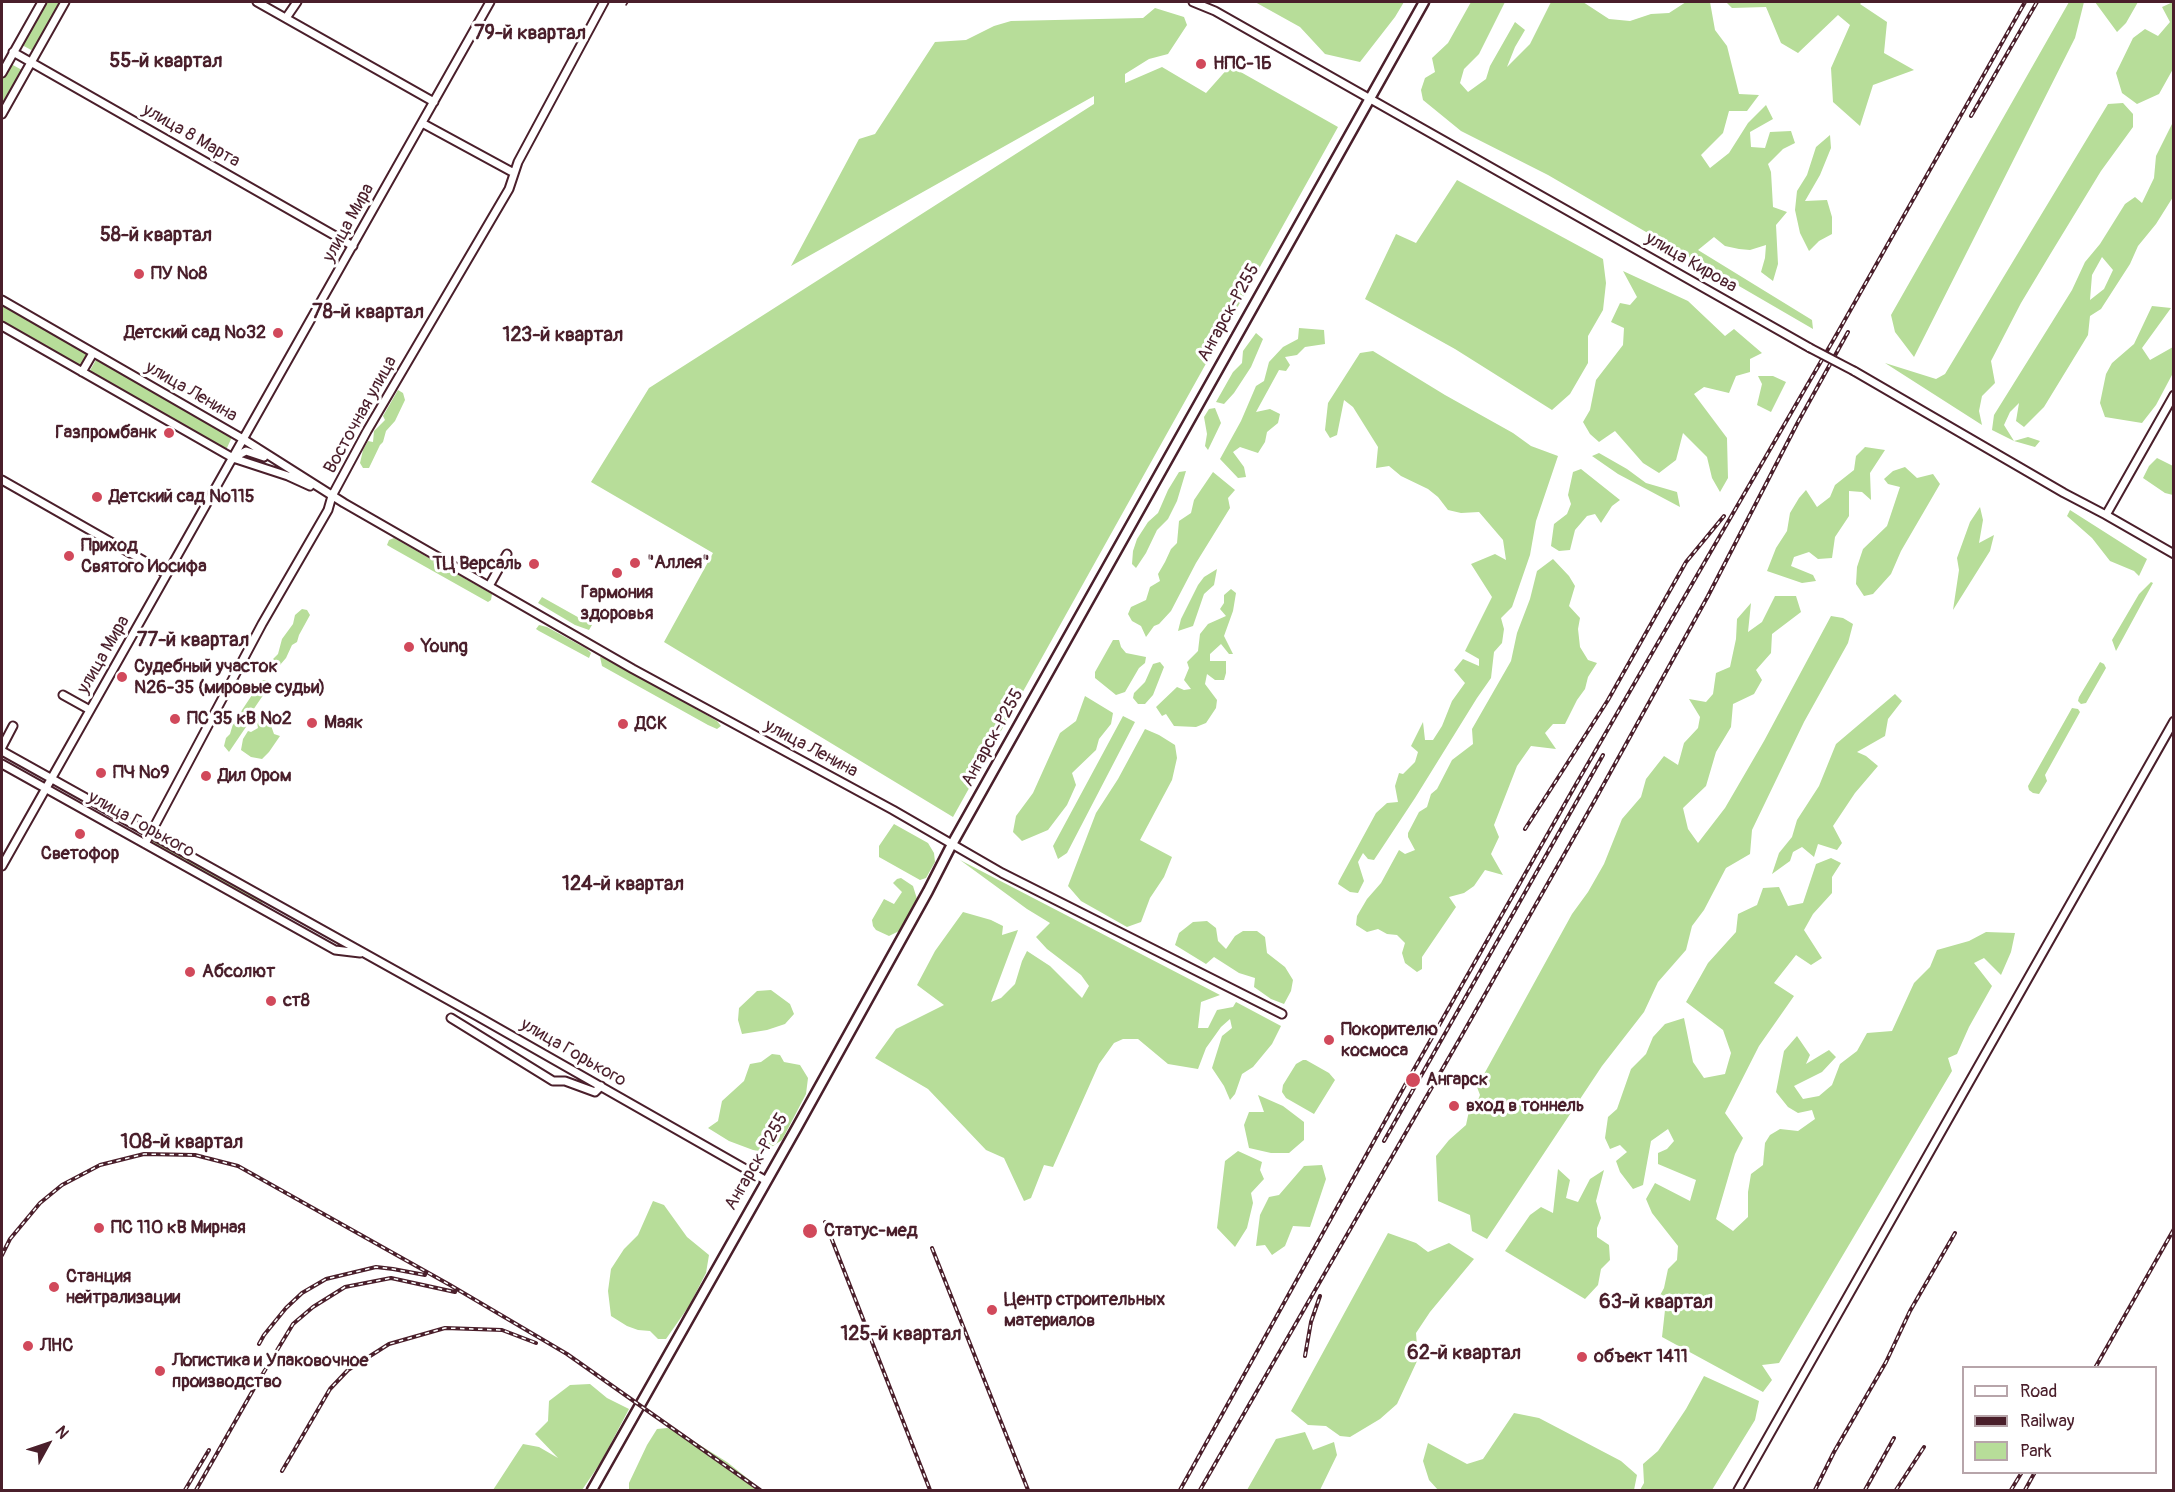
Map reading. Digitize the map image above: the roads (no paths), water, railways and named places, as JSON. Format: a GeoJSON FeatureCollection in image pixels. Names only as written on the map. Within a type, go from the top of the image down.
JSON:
{"type":"FeatureCollection","features":[{"type":"Feature","properties":{"kind":"main road","name":"Ангарск-Р255"},"geometry":{"type":"LineString","coordinates":[[591,1491],[1424,2]]}},
{"type":"Feature","properties":{"kind":"street"},"geometry":{"type":"LineString","coordinates":[[2,73],[42,2]]}},
{"type":"Feature","properties":{"kind":"street"},"geometry":{"type":"LineString","coordinates":[[2,114],[65,2]]}},
{"type":"Feature","properties":{"kind":"street"},"geometry":{"type":"LineString","coordinates":[[257,2],[434,102]]}},
{"type":"Feature","properties":{"kind":"street"},"geometry":{"type":"LineString","coordinates":[[286,18],[297,2]]}},
{"type":"Feature","properties":{"kind":"street","name":"улица Мира"},"geometry":{"type":"LineString","coordinates":[[2,866],[490,2]]}},
{"type":"Feature","properties":{"kind":"street","name":"Восточная улица"},"geometry":{"type":"LineString","coordinates":[[145,844],[262,624],[328,510],[332,496],[391,389],[509,189],[514,173],[604,2]]}},
{"type":"Feature","properties":{"kind":"street","name":"улица Кирова"},"geometry":{"type":"LineString","coordinates":[[1193,2],[1215,11],[2174,554]]}},
{"type":"Feature","properties":{"kind":"street","name":"улица 8 Марта"},"geometry":{"type":"LineString","coordinates":[[13,52],[353,246]]}},
{"type":"Feature","properties":{"kind":"street"},"geometry":{"type":"LineString","coordinates":[[422,123],[514,173]]}},
{"type":"Feature","properties":{"kind":"street","name":"улица Ленина"},"geometry":{"type":"LineString","coordinates":[[2,300],[243,439],[332,496],[633,669],[892,810],[951,846],[1282,1014]]}},
{"type":"Feature","properties":{"kind":"street","name":"улица Ленина"},"geometry":{"type":"LineString","coordinates":[[2,326],[233,458],[288,477],[332,496]]}},
{"type":"Feature","properties":{"kind":"street"},"geometry":{"type":"LineString","coordinates":[[82,372],[93,354]]}},
{"type":"Feature","properties":{"kind":"street"},"geometry":{"type":"LineString","coordinates":[[2106,514],[2174,395]]}},
{"type":"Feature","properties":{"kind":"street"},"geometry":{"type":"LineString","coordinates":[[233,458],[249,451],[287,467]]}},
{"type":"Feature","properties":{"kind":"street"},"geometry":{"type":"LineString","coordinates":[[2,480],[167,574]]}},
{"type":"Feature","properties":{"kind":"street"},"geometry":{"type":"LineString","coordinates":[[489,586],[507,554]]}},
{"type":"Feature","properties":{"kind":"street"},"geometry":{"type":"LineString","coordinates":[[63,695],[90,710]]}},
{"type":"Feature","properties":{"kind":"street"},"geometry":{"type":"LineString","coordinates":[[1738,1491],[2174,721]]}},
{"type":"Feature","properties":{"kind":"street"},"geometry":{"type":"LineString","coordinates":[[2,749],[13,726]]}},
{"type":"Feature","properties":{"kind":"street","name":"улица Горького"},"geometry":{"type":"LineString","coordinates":[[2,749],[50,779],[365,953],[765,1180]]}},
{"type":"Feature","properties":{"kind":"street","name":"улица Горького"},"geometry":{"type":"LineString","coordinates":[[2,764],[335,950],[365,953]]}},
{"type":"Feature","properties":{"kind":"street"},"geometry":{"type":"LineString","coordinates":[[268,912],[273,902]]}},
{"type":"Feature","properties":{"kind":"street"},"geometry":{"type":"LineString","coordinates":[[451,1018],[553,1081],[565,1081],[596,1092],[601,1086]]}},
{"type":"Feature","properties":{"kind":"railway"},"geometry":{"type":"LineString","coordinates":[[1180,1490],[1409,1078],[2025,2]]}},
{"type":"Feature","properties":{"kind":"railway"},"geometry":{"type":"LineString","coordinates":[[1971,116],[2037,2]]}},
{"type":"Feature","properties":{"kind":"railway"},"geometry":{"type":"LineString","coordinates":[[1200,1490],[1595,800],[1708,596],[1798,422],[1848,332]]}},
{"type":"Feature","properties":{"kind":"railway"},"geometry":{"type":"LineString","coordinates":[[1525,829],[1608,700],[1686,562],[1724,516]]}},
{"type":"Feature","properties":{"kind":"railway"},"geometry":{"type":"LineString","coordinates":[[1384,1141],[1603,755]]}},
{"type":"Feature","properties":{"kind":"railway"},"geometry":{"type":"LineString","coordinates":[[2,1255],[10,1239],[40,1203],[62,1185],[100,1165],[144,1154],[195,1155],[238,1166],[450,1285],[567,1354],[760,1490]]}},
{"type":"Feature","properties":{"kind":"railway"},"geometry":{"type":"LineString","coordinates":[[825,1222],[930,1490]]}},
{"type":"Feature","properties":{"kind":"railway"},"geometry":{"type":"LineString","coordinates":[[2096,1366],[2174,1229]]}},
{"type":"Feature","properties":{"kind":"railway"},"geometry":{"type":"LineString","coordinates":[[1815,1490],[1834,1452],[1886,1362],[1910,1311],[1955,1233]]}},
{"type":"Feature","properties":{"kind":"railway"},"geometry":{"type":"LineString","coordinates":[[932,1248],[1028,1490]]}},
{"type":"Feature","properties":{"kind":"railway"},"geometry":{"type":"LineString","coordinates":[[259,1344],[286,1308],[302,1293],[326,1279],[376,1267],[425,1275]]}},
{"type":"Feature","properties":{"kind":"railway"},"geometry":{"type":"LineString","coordinates":[[196,1490],[293,1324],[313,1307],[345,1287],[391,1278],[455,1292]]}},
{"type":"Feature","properties":{"kind":"railway"},"geometry":{"type":"LineString","coordinates":[[1305,1356],[1311,1322],[1320,1296]]}},
{"type":"Feature","properties":{"kind":"railway"},"geometry":{"type":"LineString","coordinates":[[282,1471],[330,1389],[348,1370],[389,1344],[445,1328],[502,1330],[536,1343]]}},
{"type":"Feature","properties":{"kind":"railway"},"geometry":{"type":"LineString","coordinates":[[1865,1490],[1894,1438]]}},
{"type":"Feature","properties":{"kind":"railway"},"geometry":{"type":"LineString","coordinates":[[1896,1490],[1924,1447]]}},
{"type":"Feature","properties":{"kind":"railway"},"geometry":{"type":"LineString","coordinates":[[185,1490],[209,1450]]}},
{"type":"Feature","properties":{"kind":"railway"},"geometry":{"type":"LineString","coordinates":[[2011,1490],[2021,1474]]}},
{"type":"Feature","properties":{"kind":"railway"},"geometry":{"type":"LineString","coordinates":[[2025,1490],[2034,1474]]}},
{"type":"Feature","properties":{"kind":"place","name":"НПС-1Б"},"geometry":{"type":"Point","coordinates":[1201,64]}},
{"type":"Feature","properties":{"kind":"place","name":"ПУ №8"},"geometry":{"type":"Point","coordinates":[139,274]}},
{"type":"Feature","properties":{"kind":"place","name":"Детский сад №32"},"geometry":{"type":"Point","coordinates":[278,333]}},
{"type":"Feature","properties":{"kind":"place","name":"Газпромбанк"},"geometry":{"type":"Point","coordinates":[169,433]}},
{"type":"Feature","properties":{"kind":"place","name":"Детский сад №115"},"geometry":{"type":"Point","coordinates":[97,497]}},
{"type":"Feature","properties":{"kind":"place","name":"Приход Святого Иосифа"},"geometry":{"type":"Point","coordinates":[69,556]}},
{"type":"Feature","properties":{"kind":"place","name":"\"Аллея\""},"geometry":{"type":"Point","coordinates":[635,563]}},
{"type":"Feature","properties":{"kind":"place","name":"ТЦ Версаль"},"geometry":{"type":"Point","coordinates":[534,564]}},
{"type":"Feature","properties":{"kind":"place","name":"Гармония здоровья"},"geometry":{"type":"Point","coordinates":[617,573]}},
{"type":"Feature","properties":{"kind":"place","name":"Young"},"geometry":{"type":"Point","coordinates":[409,647]}},
{"type":"Feature","properties":{"kind":"place","name":"Судебный участок N26-35 (мировые судьи)"},"geometry":{"type":"Point","coordinates":[122,677]}},
{"type":"Feature","properties":{"kind":"place","name":"ПС 35 кВ №2"},"geometry":{"type":"Point","coordinates":[175,719]}},
{"type":"Feature","properties":{"kind":"place","name":"Маяк"},"geometry":{"type":"Point","coordinates":[312,723]}},
{"type":"Feature","properties":{"kind":"place","name":"ДСК"},"geometry":{"type":"Point","coordinates":[623,724]}},
{"type":"Feature","properties":{"kind":"place","name":"ПЧ №9"},"geometry":{"type":"Point","coordinates":[101,773]}},
{"type":"Feature","properties":{"kind":"place","name":"Дил Ором"},"geometry":{"type":"Point","coordinates":[206,776]}},
{"type":"Feature","properties":{"kind":"place","name":"Светофор"},"geometry":{"type":"Point","coordinates":[80,834]}},
{"type":"Feature","properties":{"kind":"place","name":"Абсолют"},"geometry":{"type":"Point","coordinates":[190,972]}},
{"type":"Feature","properties":{"kind":"place","name":"ст8"},"geometry":{"type":"Point","coordinates":[271,1001]}},
{"type":"Feature","properties":{"kind":"place","name":"Покорителю космоса"},"geometry":{"type":"Point","coordinates":[1329,1040]}},
{"type":"Feature","properties":{"kind":"place","name":"Ангарск"},"geometry":{"type":"Point","coordinates":[1413,1080]}},
{"type":"Feature","properties":{"kind":"place","name":"вход в тоннель"},"geometry":{"type":"Point","coordinates":[1454,1106]}},
{"type":"Feature","properties":{"kind":"place","name":"ПС 110 кВ Мирная"},"geometry":{"type":"Point","coordinates":[99,1228]}},
{"type":"Feature","properties":{"kind":"place","name":"Статус-мед"},"geometry":{"type":"Point","coordinates":[810,1231]}},
{"type":"Feature","properties":{"kind":"place","name":"Станция нейтрализации"},"geometry":{"type":"Point","coordinates":[54,1287]}},
{"type":"Feature","properties":{"kind":"place","name":"Центр строительных материалов"},"geometry":{"type":"Point","coordinates":[992,1310]}},
{"type":"Feature","properties":{"kind":"place","name":"ЛНС"},"geometry":{"type":"Point","coordinates":[28,1346]}},
{"type":"Feature","properties":{"kind":"place","name":"объект 1411"},"geometry":{"type":"Point","coordinates":[1582,1357]}},
{"type":"Feature","properties":{"kind":"place","name":"Логистика и Упаковочное производство"},"geometry":{"type":"Point","coordinates":[160,1371]}},
{"type":"Feature","properties":{"kind":"district","name":"79-й квартал"},"geometry":{"type":"Point","coordinates":[530,34]}},
{"type":"Feature","properties":{"kind":"district","name":"55-й квартал"},"geometry":{"type":"Point","coordinates":[166,62]}},
{"type":"Feature","properties":{"kind":"district","name":"58-й квартал"},"geometry":{"type":"Point","coordinates":[156,236]}},
{"type":"Feature","properties":{"kind":"district","name":"78-й квартал"},"geometry":{"type":"Point","coordinates":[368,313]}},
{"type":"Feature","properties":{"kind":"district","name":"123-й квартал"},"geometry":{"type":"Point","coordinates":[563,336]}},
{"type":"Feature","properties":{"kind":"district","name":"77-й квартал"},"geometry":{"type":"Point","coordinates":[193,641]}},
{"type":"Feature","properties":{"kind":"district","name":"124-й квартал"},"geometry":{"type":"Point","coordinates":[623,885]}},
{"type":"Feature","properties":{"kind":"district","name":"108-й квартал"},"geometry":{"type":"Point","coordinates":[182,1143]}},
{"type":"Feature","properties":{"kind":"district","name":"63-й квартал"},"geometry":{"type":"Point","coordinates":[1656,1303]}},
{"type":"Feature","properties":{"kind":"district","name":"125-й квартал"},"geometry":{"type":"Point","coordinates":[901,1335]}},
{"type":"Feature","properties":{"kind":"district","name":"62-й квартал"},"geometry":{"type":"Point","coordinates":[1464,1354]}}]}
